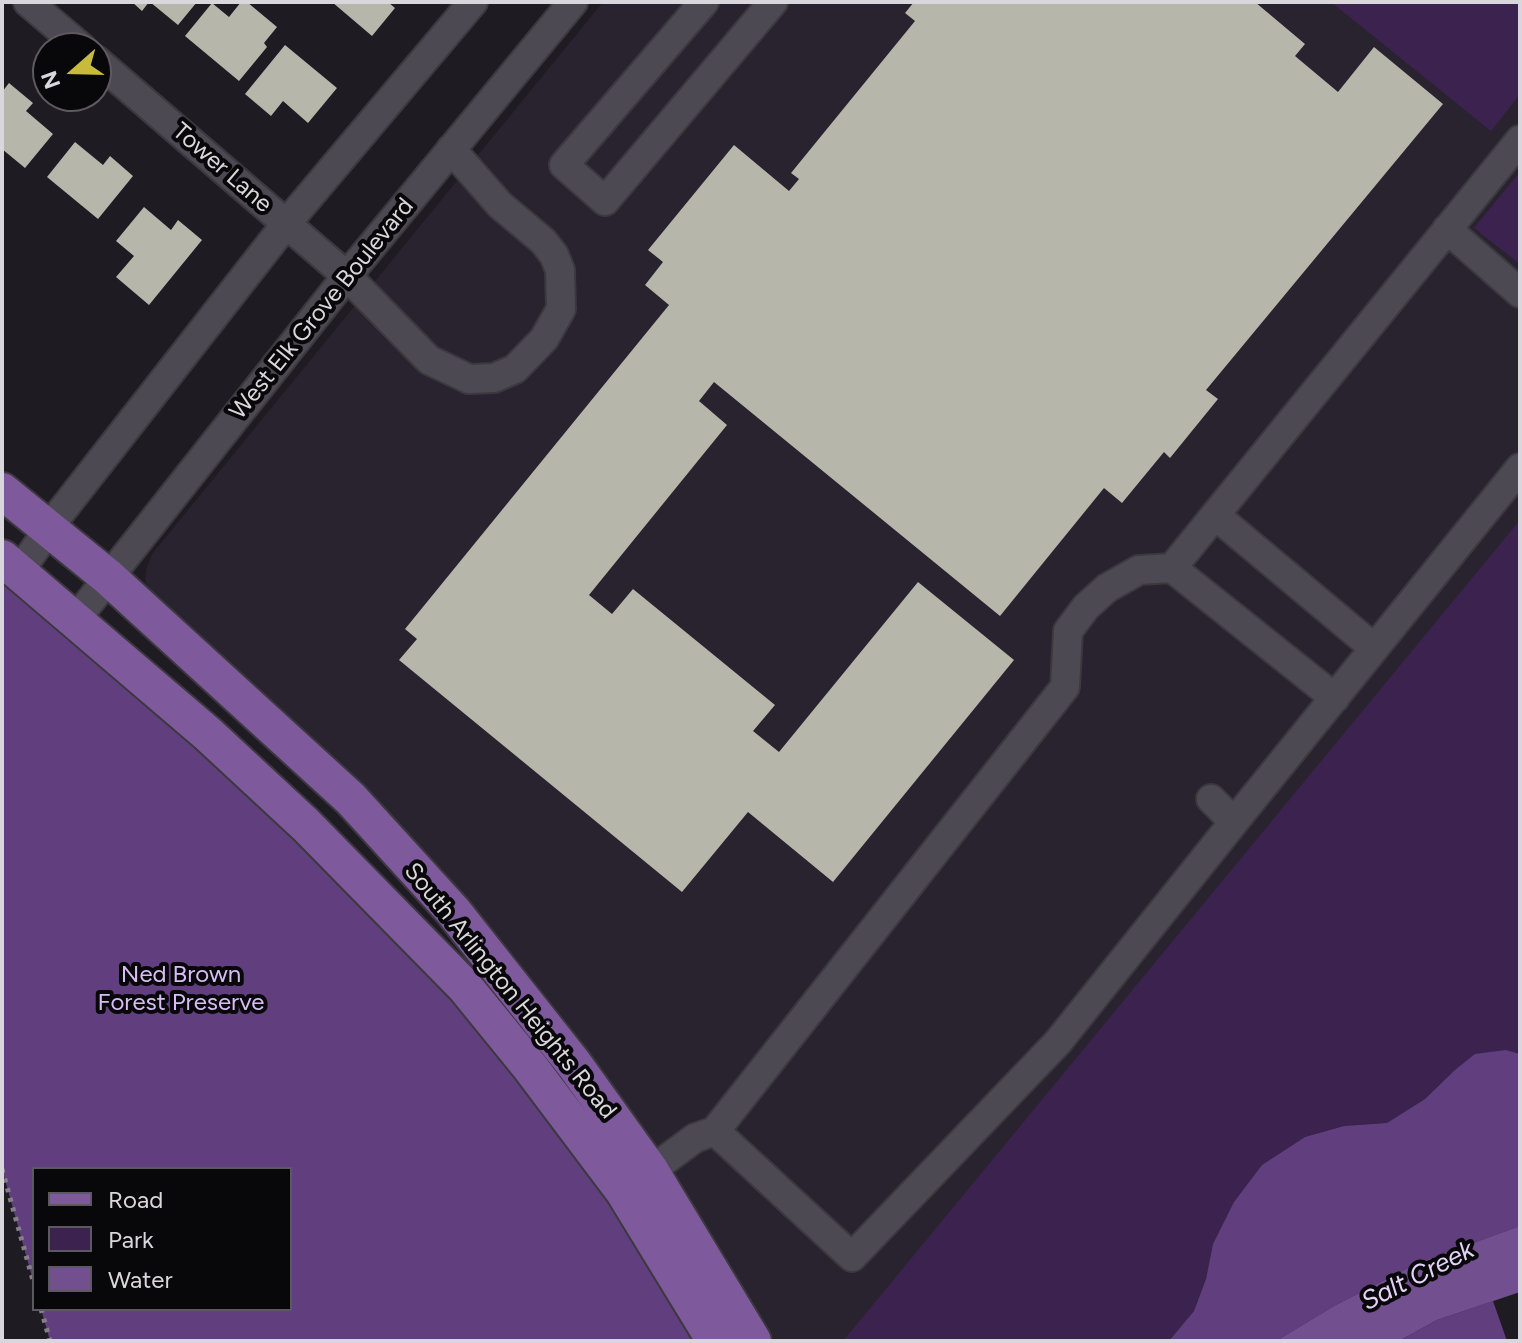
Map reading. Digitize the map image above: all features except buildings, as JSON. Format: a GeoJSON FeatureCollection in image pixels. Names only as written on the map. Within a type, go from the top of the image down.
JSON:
{"type":"FeatureCollection","features":[{"type":"Feature","properties":{"kind":"main road","name":"South Arlington Heights Road"},"geometry":{"type":"LineString","coordinates":[[2,491],[108,577],[351,799],[443,900],[574,1064],[637,1181],[715,1341]]}},
{"type":"Feature","properties":{"kind":"main road","name":"South Arlington Heights Road"},"geometry":{"type":"LineString","coordinates":[[10,565],[230,754],[410,929],[637,1181],[753,1341]]}},
{"type":"Feature","properties":{"kind":"street"},"geometry":{"type":"LineString","coordinates":[[28,2],[63,32]]}},
{"type":"Feature","properties":{"kind":"street"},"geometry":{"type":"LineString","coordinates":[[10,565],[50,527],[286,224],[473,2]]}},
{"type":"Feature","properties":{"kind":"street","name":"West Elk Grove Boulevard"},"geometry":{"type":"LineString","coordinates":[[76,619],[347,276],[573,2]]}},
{"type":"Feature","properties":{"kind":"street"},"geometry":{"type":"LineString","coordinates":[[704,2],[564,165],[605,201],[773,2]]}},
{"type":"Feature","properties":{"kind":"street","name":"Tower Lane"},"geometry":{"type":"LineString","coordinates":[[112,74],[347,276],[429,360],[469,379],[494,378],[515,369],[544,339],[561,309],[560,270],[554,255],[543,241],[500,205],[451,149]]}},
{"type":"Feature","properties":{"kind":"street"},"geometry":{"type":"LineString","coordinates":[[1172,568],[1520,140]]}},
{"type":"Feature","properties":{"kind":"street"},"geometry":{"type":"LineString","coordinates":[[1447,229],[1520,293]]}},
{"type":"Feature","properties":{"kind":"street"},"geometry":{"type":"LineString","coordinates":[[715,1131],[852,1257],[1058,1042],[1520,468]]}},
{"type":"Feature","properties":{"kind":"street"},"geometry":{"type":"LineString","coordinates":[[1215,515],[1374,648]]}},
{"type":"Feature","properties":{"kind":"street"},"geometry":{"type":"LineString","coordinates":[[637,1181],[695,1138],[715,1131],[1065,687],[1068,631],[1086,607],[1107,588],[1139,570],[1172,568],[1335,698]]}},
{"type":"Feature","properties":{"kind":"street"},"geometry":{"type":"LineString","coordinates":[[1211,799],[1234,822]]}},
{"type":"Feature","properties":{"kind":"path"},"geometry":{"type":"LineString","coordinates":[[2,1169],[32,1277]]}},
{"type":"Feature","properties":{"kind":"path"},"geometry":{"type":"LineString","coordinates":[[42,1311],[50,1341]]}},
{"type":"Feature","properties":{"kind":"shaded area"},"geometry":{"type":"Polygon","coordinates":[[[603,2],[1520,2],[1520,1226],[1334,1306],[1276,1341],[775,1341],[679,1182],[562,1016],[499,937],[434,861],[361,784],[163,610],[150,595],[145,581],[152,554],[603,2]]]}},
{"type":"Feature","properties":{"kind":"green space"},"geometry":{"type":"Polygon","coordinates":[[[1331,2],[1520,2],[1520,94],[1491,131],[1331,2]]]}},
{"type":"Feature","properties":{"kind":"green space"},"geometry":{"type":"Polygon","coordinates":[[[1520,172],[1520,264],[1474,228],[1520,172]]]}},
{"type":"Feature","properties":{"kind":"green space"},"geometry":{"type":"Polygon","coordinates":[[[1520,520],[1520,1054],[1506,1050],[1455,1070],[1425,1099],[1387,1123],[1344,1126],[1305,1137],[1262,1165],[1234,1202],[1213,1244],[1206,1279],[1194,1311],[1169,1341],[843,1341],[1520,520]]]}},
{"type":"Feature","properties":{"kind":"green space","name":"Ned Brown Forest Preserve"},"geometry":{"type":"Polygon","coordinates":[[[2,558],[492,1019],[715,1341],[50,1341],[42,1311],[292,1311],[292,1167],[32,1167],[32,1277],[2,1169],[2,558]]]}},
{"type":"Feature","properties":{"kind":"green space"},"geometry":{"type":"Polygon","coordinates":[[[1506,1050],[1520,1054],[1520,1226],[1418,1263],[1334,1306],[1276,1341],[1169,1341],[1194,1311],[1206,1279],[1213,1244],[1234,1202],[1262,1165],[1305,1137],[1344,1126],[1387,1123],[1425,1099],[1475,1054],[1506,1050]]]}},
{"type":"Feature","properties":{"kind":"green space"},"geometry":{"type":"Polygon","coordinates":[[[1493,1301],[1507,1341],[1399,1341],[1437,1320],[1493,1301]]]}},
{"type":"Feature","properties":{"kind":"water","name":"Salt Creek"},"geometry":{"type":"Polygon","coordinates":[[[1520,1226],[1520,1292],[1437,1320],[1399,1341],[1276,1341],[1334,1306],[1418,1263],[1520,1226]]]}}]}
